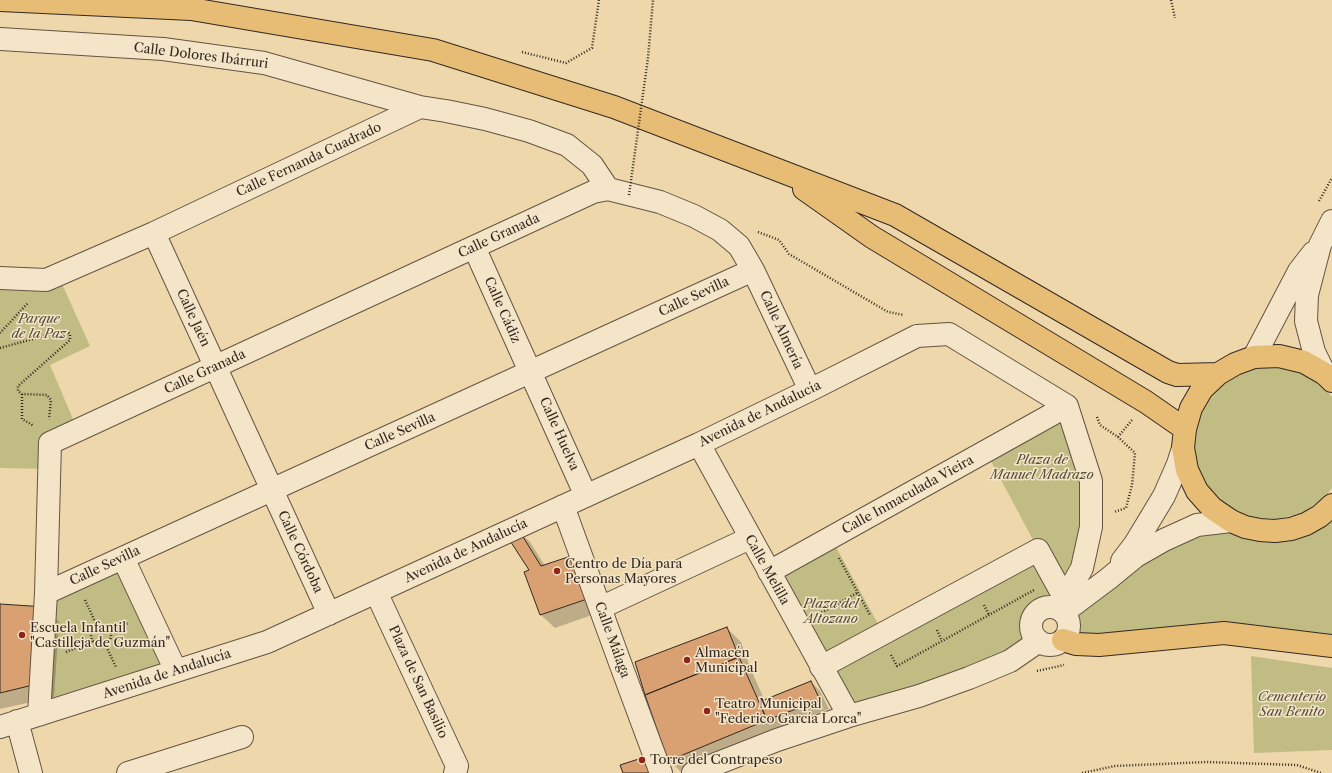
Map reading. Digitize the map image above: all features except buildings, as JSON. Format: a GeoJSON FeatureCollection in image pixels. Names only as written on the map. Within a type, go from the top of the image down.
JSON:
{"type":"FeatureCollection","features":[{"type":"Feature","properties":{"kind":"main road"},"geometry":{"type":"LineString","coordinates":[[0,0],[191,9],[433,50],[614,107],[895,215],[1168,372],[1177,375],[1218,374]]}},
{"type":"Feature","properties":{"kind":"main road"},"geometry":{"type":"LineString","coordinates":[[777,170],[872,238],[1146,402],[1184,438]]}},
{"type":"Feature","properties":{"kind":"main road"},"geometry":{"type":"LineString","coordinates":[[1328,513],[1306,524],[1276,531],[1253,529],[1231,521],[1212,508],[1197,491],[1187,470],[1184,438],[1191,408],[1202,389],[1218,374],[1235,364],[1254,358],[1279,356],[1304,362],[1329,378]]}},
{"type":"Feature","properties":{"kind":"main road"},"geometry":{"type":"LineString","coordinates":[[1063,640],[1076,644],[1100,645],[1224,633],[1332,646]]}},
{"type":"Feature","properties":{"kind":"street","name":"Calle Dolores Ibárruri"},"geometry":{"type":"LineString","coordinates":[[0,39],[163,48],[264,63],[420,107]]}},
{"type":"Feature","properties":{"kind":"street"},"geometry":{"type":"LineString","coordinates":[[420,107],[485,119],[529,131],[567,145],[592,165],[608,189]]}},
{"type":"Feature","properties":{"kind":"street","name":"Calle Fernanda Cuadrado"},"geometry":{"type":"LineString","coordinates":[[0,278],[46,280],[154,233],[420,107]]}},
{"type":"Feature","properties":{"kind":"street","name":"Calle Almería"},"geometry":{"type":"LineString","coordinates":[[608,189],[660,202],[694,216],[720,230],[740,246],[810,390]]}},
{"type":"Feature","properties":{"kind":"street","name":"Calle Granada"},"geometry":{"type":"LineString","coordinates":[[47,438],[216,367],[593,192],[608,189]]}},
{"type":"Feature","properties":{"kind":"street"},"geometry":{"type":"LineString","coordinates":[[1329,378],[1314,352],[1306,321],[1307,295],[1320,245],[1332,221]]}},
{"type":"Feature","properties":{"kind":"street","name":"Calle Jaén"},"geometry":{"type":"LineString","coordinates":[[154,233],[272,490]]}},
{"type":"Feature","properties":{"kind":"street"},"geometry":{"type":"LineString","coordinates":[[1254,358],[1299,271],[1320,245]]}},
{"type":"Feature","properties":{"kind":"street","name":"Calle Cádiz"},"geometry":{"type":"LineString","coordinates":[[474,248],[531,373]]}},
{"type":"Feature","properties":{"kind":"street","name":"Calle Sevilla"},"geometry":{"type":"LineString","coordinates":[[46,593],[531,373],[753,270]]}},
{"type":"Feature","properties":{"kind":"street","name":"Avenida de Andalucía"},"geometry":{"type":"LineString","coordinates":[[9,724],[267,642],[699,444],[917,336],[950,334],[1068,406]]}},
{"type":"Feature","properties":{"kind":"street","name":"Calle Huelva"},"geometry":{"type":"LineString","coordinates":[[531,373],[586,496]]}},
{"type":"Feature","properties":{"kind":"street"},"geometry":{"type":"LineString","coordinates":[[1062,607],[1082,568],[1091,527],[1091,481],[1068,406]]}},
{"type":"Feature","properties":{"kind":"street","name":"Calle Inmaculada Vieira"},"geometry":{"type":"LineString","coordinates":[[769,572],[1068,406]]}},
{"type":"Feature","properties":{"kind":"street"},"geometry":{"type":"LineString","coordinates":[[39,715],[46,593],[47,438]]}},
{"type":"Feature","properties":{"kind":"street"},"geometry":{"type":"LineString","coordinates":[[1108,579],[1135,544],[1164,496],[1178,464],[1184,438]]}},
{"type":"Feature","properties":{"kind":"street","name":"Calle Melilla"},"geometry":{"type":"LineString","coordinates":[[699,444],[849,716]]}},
{"type":"Feature","properties":{"kind":"street","name":"Calle Córdoba"},"geometry":{"type":"LineString","coordinates":[[272,490],[328,614]]}},
{"type":"Feature","properties":{"kind":"street","name":"Calle Málaga"},"geometry":{"type":"LineString","coordinates":[[563,506],[661,773]]}},
{"type":"Feature","properties":{"kind":"street"},"geometry":{"type":"LineString","coordinates":[[821,667],[1038,550],[1054,579],[1062,607],[1069,623],[1067,635],[1063,640],[1051,645],[1039,641],[1032,631],[1031,625],[1033,618],[1041,609],[1062,607],[1108,579],[1136,556],[1164,540],[1197,525],[1231,521]]}},
{"type":"Feature","properties":{"kind":"street"},"geometry":{"type":"LineString","coordinates":[[600,608],[750,538]]}},
{"type":"Feature","properties":{"kind":"street"},"geometry":{"type":"LineString","coordinates":[[123,558],[176,671]]}},
{"type":"Feature","properties":{"kind":"street","name":"Plaza de San Basilio"},"geometry":{"type":"LineString","coordinates":[[376,592],[457,766],[455,773]]}},
{"type":"Feature","properties":{"kind":"street"},"geometry":{"type":"LineString","coordinates":[[694,773],[777,740],[849,716],[919,696],[969,678],[1010,661],[1039,641]]}},
{"type":"Feature","properties":{"kind":"street"},"geometry":{"type":"LineString","coordinates":[[9,724],[31,773]]}},
{"type":"Feature","properties":{"kind":"street"},"geometry":{"type":"LineString","coordinates":[[128,773],[242,737]]}},
{"type":"Feature","properties":{"kind":"path"},"geometry":{"type":"LineString","coordinates":[[628,195],[648,58],[653,0]]}},
{"type":"Feature","properties":{"kind":"path"},"geometry":{"type":"LineString","coordinates":[[1171,0],[1176,18]]}},
{"type":"Feature","properties":{"kind":"path"},"geometry":{"type":"LineString","coordinates":[[1317,205],[1332,178]]}},
{"type":"Feature","properties":{"kind":"path"},"geometry":{"type":"LineString","coordinates":[[0,333],[31,300],[36,280]]}},
{"type":"Feature","properties":{"kind":"path"},"geometry":{"type":"LineString","coordinates":[[0,348],[66,330],[70,334],[70,340],[18,386],[18,391],[22,394],[47,395],[51,400],[47,438]]}},
{"type":"Feature","properties":{"kind":"path"},"geometry":{"type":"LineString","coordinates":[[22,394],[22,418],[47,438]]}},
{"type":"Feature","properties":{"kind":"path"},"geometry":{"type":"LineString","coordinates":[[1118,437],[1146,402]]}},
{"type":"Feature","properties":{"kind":"path"},"geometry":{"type":"LineString","coordinates":[[828,539],[897,666],[1054,579]]}},
{"type":"Feature","properties":{"kind":"path"},"geometry":{"type":"LineString","coordinates":[[76,580],[97,626]]}},
{"type":"Feature","properties":{"kind":"path"},"geometry":{"type":"LineString","coordinates":[[798,625],[857,593]]}},
{"type":"Feature","properties":{"kind":"path"},"geometry":{"type":"LineString","coordinates":[[97,626],[106,626],[110,631],[111,637],[108,642],[102,645],[96,643],[92,638],[92,631],[97,626]]}},
{"type":"Feature","properties":{"kind":"path"},"geometry":{"type":"LineString","coordinates":[[42,662],[93,640]]}},
{"type":"Feature","properties":{"kind":"path"},"geometry":{"type":"LineString","coordinates":[[1030,672],[1069,664]]}},
{"type":"Feature","properties":{"kind":"path"},"geometry":{"type":"LineString","coordinates":[[1082,773],[1115,766],[1207,762],[1297,765],[1321,773]]}},
{"type":"Feature","properties":{"kind":"green space","name":"Parque de la Paz"},"geometry":{"type":"Polygon","coordinates":[[[58,275],[90,346],[50,365],[78,431],[50,444],[49,469],[0,468],[0,278],[58,275]]]}},
{"type":"Feature","properties":{"kind":"green space"},"geometry":{"type":"Polygon","coordinates":[[[1273,366],[1297,370],[1320,383],[1332,397],[1332,488],[1324,498],[1302,513],[1277,519],[1251,517],[1227,507],[1209,490],[1198,468],[1194,444],[1197,419],[1208,397],[1226,380],[1248,369],[1273,366]]]}},
{"type":"Feature","properties":{"kind":"green space"},"geometry":{"type":"Polygon","coordinates":[[[1067,406],[1091,527],[1053,607],[1041,609],[1033,618],[1031,625],[1032,631],[1039,641],[849,716],[769,572],[831,538],[883,633],[1038,549],[986,452],[1067,406]]]}},
{"type":"Feature","properties":{"kind":"green space"},"geometry":{"type":"Polygon","coordinates":[[[1332,519],[1332,646],[1067,635],[1069,623],[1067,617],[1164,540],[1332,519]]]}},
{"type":"Feature","properties":{"kind":"green space"},"geometry":{"type":"Polygon","coordinates":[[[123,558],[176,671],[39,715],[46,593],[123,558]]]}},
{"type":"Feature","properties":{"kind":"green space","name":"Cementerio San Benito"},"geometry":{"type":"Polygon","coordinates":[[[1251,656],[1332,668],[1332,750],[1254,753],[1251,656]]]}},
{"type":"Feature","properties":{"kind":"place","name":"Centro de Día para Personas Mayores"},"geometry":{"type":"Point","coordinates":[557,571]}},
{"type":"Feature","properties":{"kind":"place","name":"Escuela Infantil \"Castilleja de Guzmán\""},"geometry":{"type":"Point","coordinates":[22,635]}},
{"type":"Feature","properties":{"kind":"place","name":"Almacén Municipal"},"geometry":{"type":"Point","coordinates":[687,660]}},
{"type":"Feature","properties":{"kind":"place","name":"Teatro Municipal \"Federico García Lorca\""},"geometry":{"type":"Point","coordinates":[707,711]}},
{"type":"Feature","properties":{"kind":"place","name":"Torre del Contrapeso"},"geometry":{"type":"Point","coordinates":[642,760]}},
{"type":"Feature","properties":{"kind":"park label","name":"Plaza de Manuel Madrazo"},"geometry":{"type":"Point","coordinates":[1042,468]}},
{"type":"Feature","properties":{"kind":"park label","name":"Plaza del Altozano"},"geometry":{"type":"Point","coordinates":[831,612]}}]}
